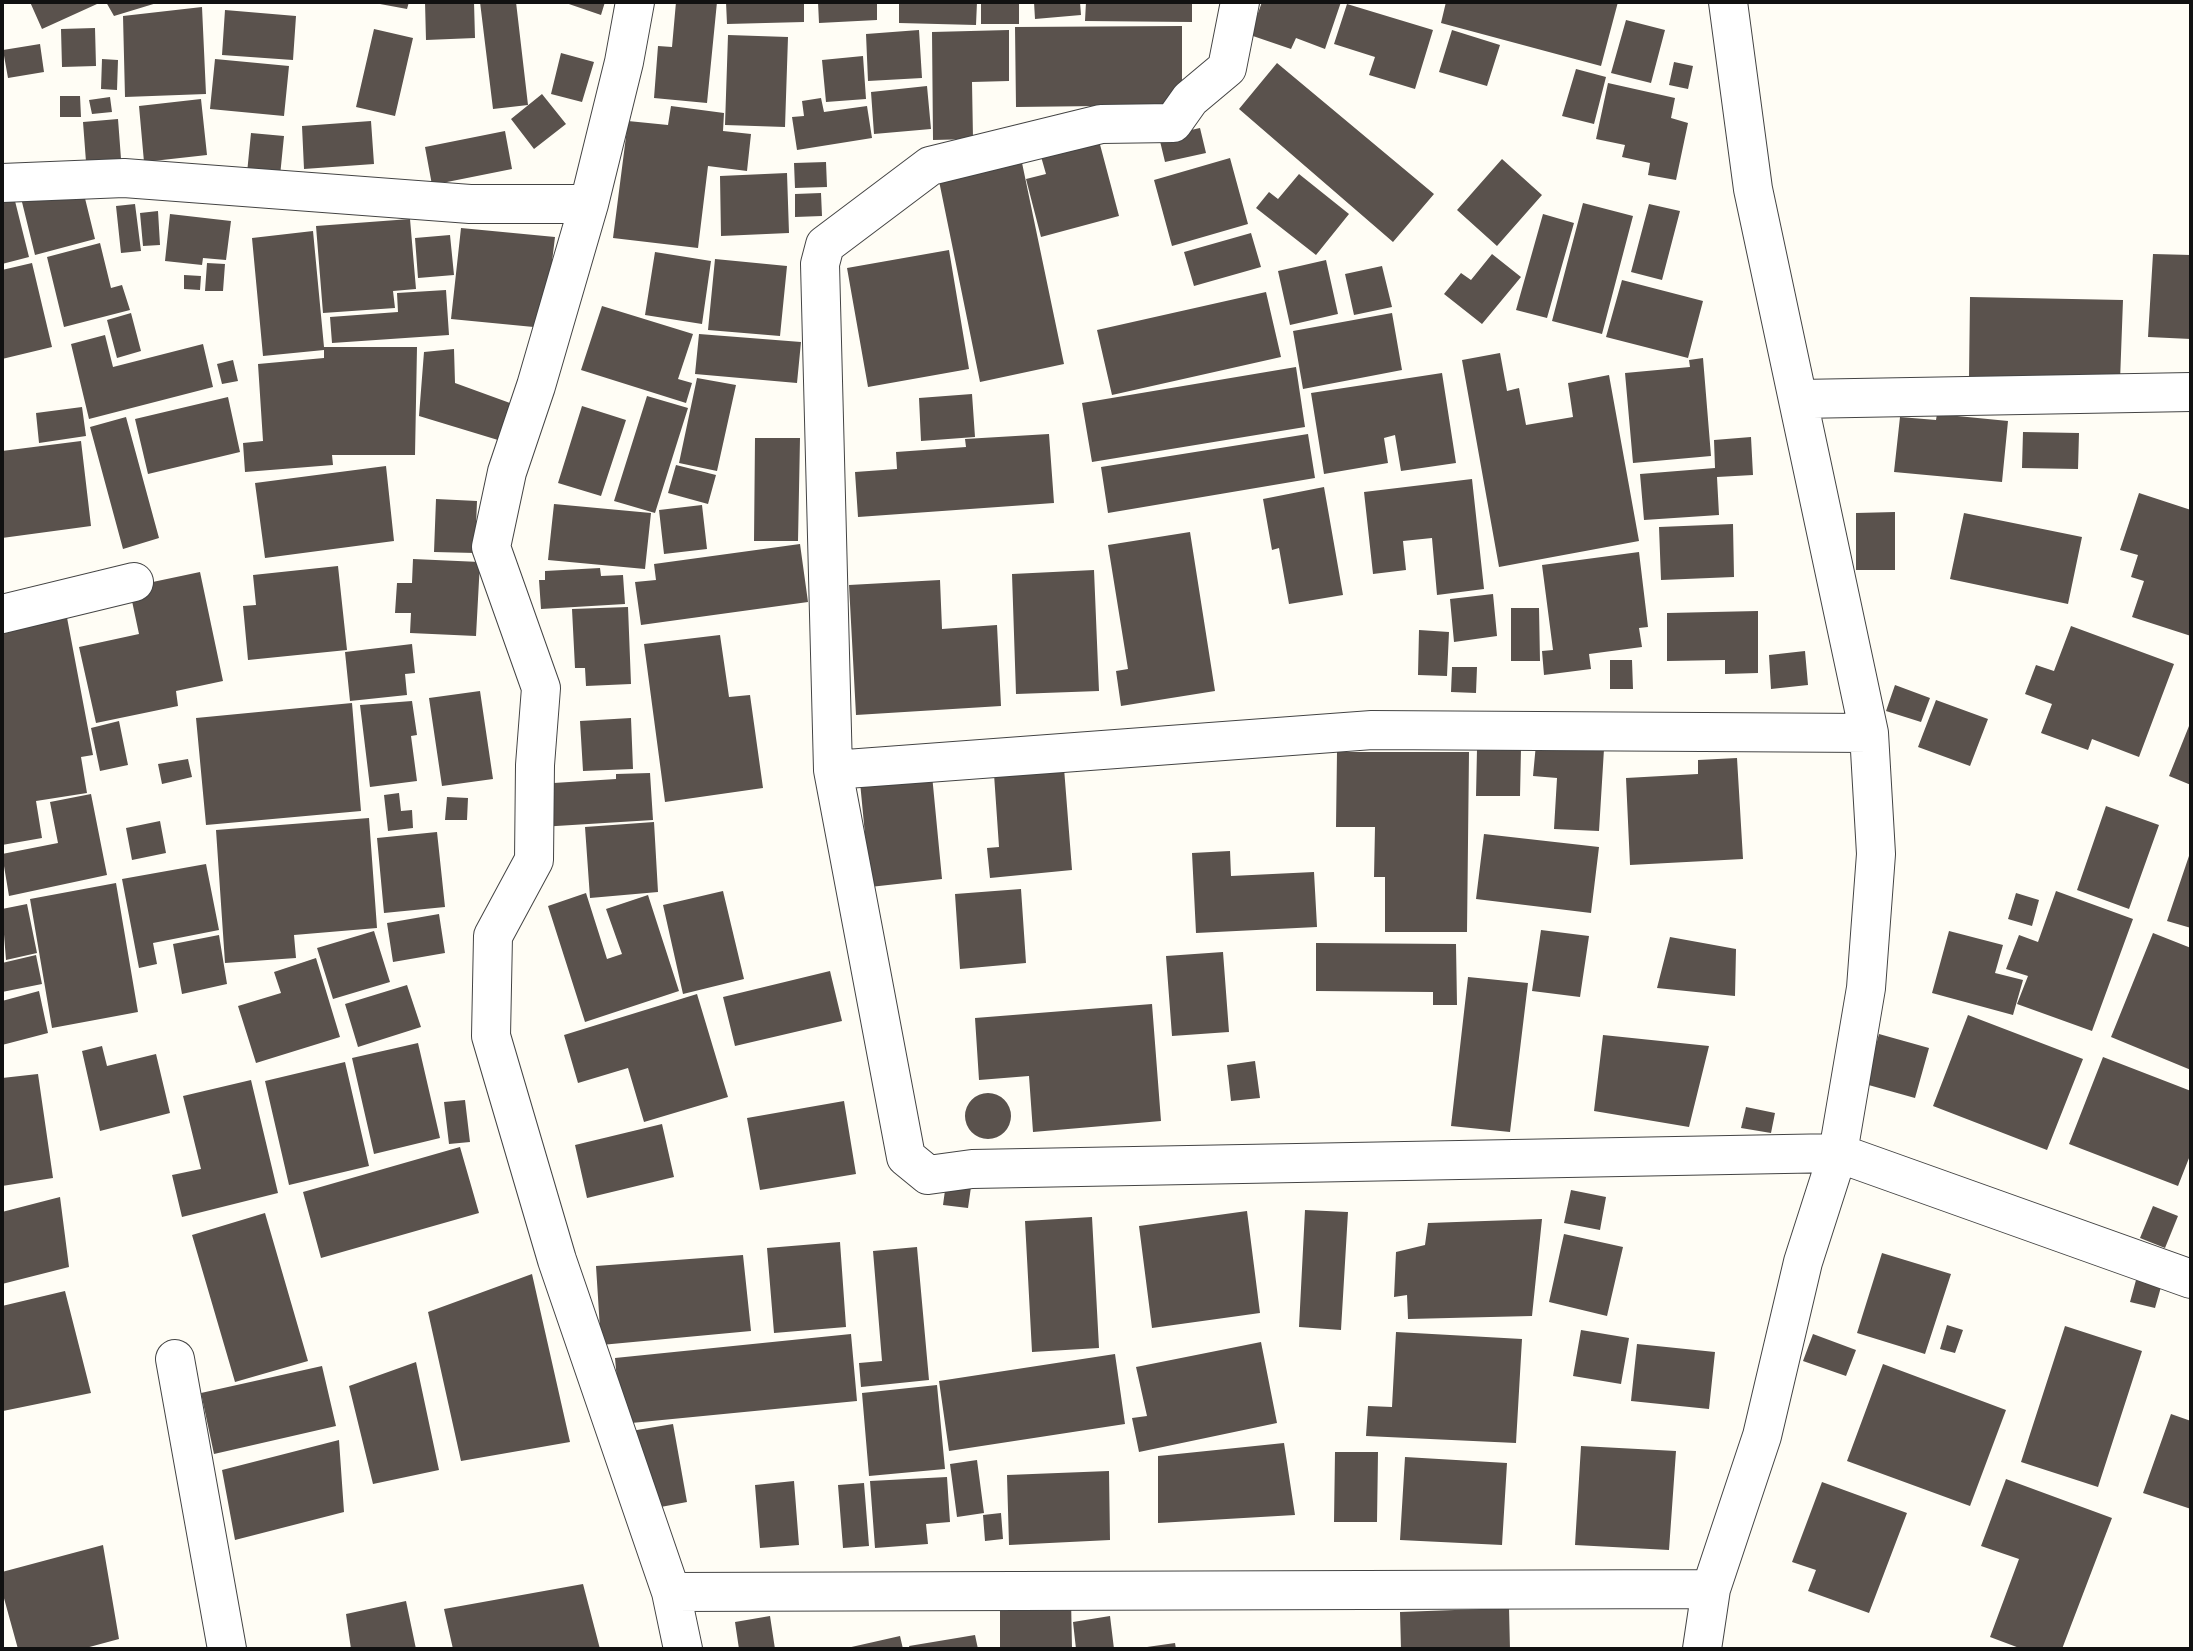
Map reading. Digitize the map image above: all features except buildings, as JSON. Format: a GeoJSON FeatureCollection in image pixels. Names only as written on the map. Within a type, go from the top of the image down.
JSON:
{"type":"FeatureCollection","features":[{"type":"Feature","properties":{"kind":"street"},"geometry":{"type":"LineString","coordinates":[[635,2],[624,62],[589,204],[537,386],[507,472],[491,547],[541,688],[534,860],[494,936],[491,1036],[557,1260],[671,1592],[683,1649]]}},
{"type":"Feature","properties":{"kind":"street"},"geometry":{"type":"LineString","coordinates":[[1240,2],[1227,68],[1190,99],[1173,122],[1101,124],[930,166],[825,245],[820,264],[833,770],[906,1157],[928,1175],[972,1169],[1838,1153],[2191,1279]]}},
{"type":"Feature","properties":{"kind":"street"},"geometry":{"type":"LineString","coordinates":[[1702,1649],[1711,1589],[1762,1436],[1803,1262],[1838,1153],[1866,988],[1876,853],[1870,733],[1754,189],[1728,2]]}},
{"type":"Feature","properties":{"kind":"street"},"geometry":{"type":"LineString","coordinates":[[2,183],[124,178],[470,204],[589,204]]}},
{"type":"Feature","properties":{"kind":"street"},"geometry":{"type":"LineString","coordinates":[[1800,399],[2191,391]]}},
{"type":"Feature","properties":{"kind":"street"},"geometry":{"type":"LineString","coordinates":[[2,614],[134,582]]}},
{"type":"Feature","properties":{"kind":"street"},"geometry":{"type":"LineString","coordinates":[[833,770],[1372,730],[1870,733]]}},
{"type":"Feature","properties":{"kind":"street"},"geometry":{"type":"LineString","coordinates":[[175,1359],[227,1649]]}},
{"type":"Feature","properties":{"kind":"street"},"geometry":{"type":"LineString","coordinates":[[671,1592],[1711,1589]]}}]}
